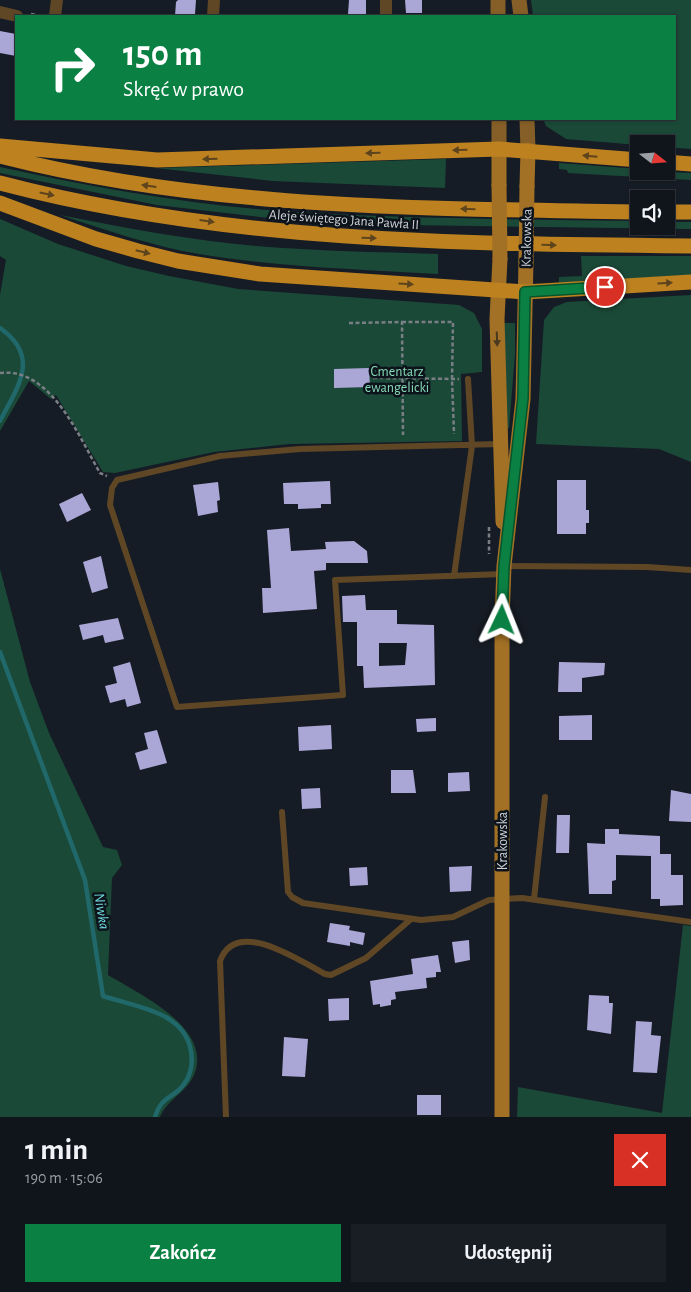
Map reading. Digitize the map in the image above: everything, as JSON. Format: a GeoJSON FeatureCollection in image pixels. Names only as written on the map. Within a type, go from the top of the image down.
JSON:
{"type":"FeatureCollection","features":[{"type":"Feature","properties":{"kind":"highway"},"geometry":{"type":"LineString","coordinates":[[0,146],[157,160],[499,149],[630,159]]}},
{"type":"Feature","properties":{"kind":"highway","name":"Aleje świętego Jana Pawła II"},"geometry":{"type":"LineString","coordinates":[[0,156],[126,182],[212,195],[352,206],[630,212]]}},
{"type":"Feature","properties":{"kind":"highway"},"geometry":{"type":"LineString","coordinates":[[675,163],[691,164]]}},
{"type":"Feature","properties":{"kind":"highway","name":"Aleje świętego Jana Pawła II"},"geometry":{"type":"LineString","coordinates":[[0,183],[109,208],[275,232],[461,242],[691,246]]}},
{"type":"Feature","properties":{"kind":"highway"},"geometry":{"type":"LineString","coordinates":[[0,203],[96,239],[170,259],[216,268],[269,275],[525,292],[691,282]]}},
{"type":"Feature","properties":{"kind":"highway"},"geometry":{"type":"LineString","coordinates":[[675,212],[691,212]]}},
{"type":"Feature","properties":{"kind":"main road"},"geometry":{"type":"LineString","coordinates":[[498,0],[498,15]]}},
{"type":"Feature","properties":{"kind":"main road"},"geometry":{"type":"LineString","coordinates":[[519,0],[521,15]]}},
{"type":"Feature","properties":{"kind":"main road","name":"Krakowska"},"geometry":{"type":"LineString","coordinates":[[499,120],[500,259],[498,290],[503,570],[501,667],[502,1117]]}},
{"type":"Feature","properties":{"kind":"main road","name":"Krakowska"},"geometry":{"type":"LineString","coordinates":[[503,570],[523,398],[528,186],[527,120]]}},
{"type":"Feature","properties":{"kind":"street"},"geometry":{"type":"LineString","coordinates":[[55,15],[57,0]]}},
{"type":"Feature","properties":{"kind":"street"},"geometry":{"type":"LineString","coordinates":[[213,15],[214,0]]}},
{"type":"Feature","properties":{"kind":"street"},"geometry":{"type":"LineString","coordinates":[[386,0],[386,15]]}},
{"type":"Feature","properties":{"kind":"street"},"geometry":{"type":"LineString","coordinates":[[0,12],[15,16]]}},
{"type":"Feature","properties":{"kind":"lane"},"geometry":{"type":"LineString","coordinates":[[454,576],[472,446],[468,379]]}},
{"type":"Feature","properties":{"kind":"lane"},"geometry":{"type":"LineString","coordinates":[[500,444],[300,449],[220,456],[117,480],[112,488],[110,505],[177,707],[343,695],[335,580],[454,576],[503,570],[647,566],[691,570]]}},
{"type":"Feature","properties":{"kind":"lane"},"geometry":{"type":"LineString","coordinates":[[534,900],[545,797]]}},
{"type":"Feature","properties":{"kind":"lane"},"geometry":{"type":"LineString","coordinates":[[282,812],[288,892],[292,897],[304,903],[410,920],[453,917],[489,900],[502,898],[534,900],[691,922]]}},
{"type":"Feature","properties":{"kind":"lane"},"geometry":{"type":"LineString","coordinates":[[226,1117],[220,961],[229,946],[236,942],[259,943],[325,974],[331,975],[366,958],[410,920]]}},
{"type":"Feature","properties":{"kind":"path"},"geometry":{"type":"LineString","coordinates":[[402,322],[401,435],[410,435]]}},
{"type":"Feature","properties":{"kind":"path"},"geometry":{"type":"LineString","coordinates":[[348,323],[453,322],[452,379],[454,434],[445,434]]}},
{"type":"Feature","properties":{"kind":"path"},"geometry":{"type":"LineString","coordinates":[[0,373],[14,372],[30,378],[56,398],[100,473],[117,480]]}},
{"type":"Feature","properties":{"kind":"path"},"geometry":{"type":"LineString","coordinates":[[373,378],[468,379]]}},
{"type":"Feature","properties":{"kind":"green space"},"geometry":{"type":"Polygon","coordinates":[[[531,0],[691,0],[691,149],[675,148],[675,135],[630,135],[630,144],[566,139],[546,126],[543,120],[676,120],[676,15],[533,15],[531,0]]]}},
{"type":"Feature","properties":{"kind":"green space"},"geometry":{"type":"Polygon","coordinates":[[[446,159],[445,188],[273,181],[156,168],[446,159]]]}},
{"type":"Feature","properties":{"kind":"green space"},"geometry":{"type":"Polygon","coordinates":[[[559,163],[630,168],[630,177],[568,173],[567,170],[559,169],[559,163]]]}},
{"type":"Feature","properties":{"kind":"green space"},"geometry":{"type":"Polygon","coordinates":[[[0,167],[139,194],[244,208],[325,214],[414,217],[630,221],[630,228],[405,225],[277,219],[157,205],[0,173],[0,167]]]}},
{"type":"Feature","properties":{"kind":"green space"},"geometry":{"type":"Polygon","coordinates":[[[675,172],[691,173],[691,180],[675,179],[675,172]]]}},
{"type":"Feature","properties":{"kind":"green space"},"geometry":{"type":"Polygon","coordinates":[[[60,215],[158,233],[256,246],[438,254],[438,274],[288,265],[199,254],[146,242],[60,215]]]}},
{"type":"Feature","properties":{"kind":"green space","name":"Cmentarz ewangelicki"},"geometry":{"type":"Polygon","coordinates":[[[0,219],[58,244],[126,266],[238,289],[459,305],[474,313],[482,329],[482,372],[461,374],[462,441],[289,444],[214,452],[115,473],[103,472],[56,395],[51,399],[29,381],[0,431],[0,295],[6,260],[0,256],[0,219]]]}},
{"type":"Feature","properties":{"kind":"green space"},"geometry":{"type":"Polygon","coordinates":[[[675,222],[691,222],[691,229],[675,229],[675,222]]]}},
{"type":"Feature","properties":{"kind":"green space"},"geometry":{"type":"Polygon","coordinates":[[[581,256],[691,256],[691,275],[559,283],[559,277],[582,276],[581,256]]]}},
{"type":"Feature","properties":{"kind":"green space"},"geometry":{"type":"Polygon","coordinates":[[[691,295],[691,462],[659,449],[536,444],[544,320],[554,307],[567,302],[691,295]]]}},
{"type":"Feature","properties":{"kind":"green space"},"geometry":{"type":"Polygon","coordinates":[[[504,323],[515,323],[515,354],[509,428],[504,428],[504,323]]]}},
{"type":"Feature","properties":{"kind":"green space"},"geometry":{"type":"Polygon","coordinates":[[[0,569],[30,682],[49,733],[103,847],[117,850],[122,865],[112,878],[108,975],[138,992],[171,1015],[194,1043],[197,1060],[193,1077],[167,1106],[160,1117],[0,1117],[0,569]]]}},
{"type":"Feature","properties":{"kind":"green space"},"geometry":{"type":"Polygon","coordinates":[[[683,925],[691,926],[691,1117],[517,1117],[518,1087],[662,1113],[683,925]]]}},
{"type":"Feature","properties":{"kind":"building"},"geometry":{"type":"Polygon","coordinates":[[[178,0],[196,0],[195,14],[175,15],[176,2],[178,0]]]}},
{"type":"Feature","properties":{"kind":"building"},"geometry":{"type":"Polygon","coordinates":[[[349,0],[366,0],[366,14],[348,14],[349,0]]]}},
{"type":"Feature","properties":{"kind":"building"},"geometry":{"type":"Polygon","coordinates":[[[405,0],[422,0],[422,13],[406,13],[405,0]]]}},
{"type":"Feature","properties":{"kind":"building"},"geometry":{"type":"Polygon","coordinates":[[[0,31],[15,34],[15,56],[0,53],[0,31]]]}},
{"type":"Feature","properties":{"kind":"building"},"geometry":{"type":"Polygon","coordinates":[[[369,368],[370,387],[334,388],[334,369],[369,368]]]}},
{"type":"Feature","properties":{"kind":"building"},"geometry":{"type":"Polygon","coordinates":[[[557,480],[586,480],[586,510],[589,510],[589,523],[586,523],[586,534],[557,534],[557,480]]]}},
{"type":"Feature","properties":{"kind":"building"},"geometry":{"type":"Polygon","coordinates":[[[330,481],[331,504],[321,504],[321,508],[298,509],[298,504],[284,504],[283,483],[330,481]]]}},
{"type":"Feature","properties":{"kind":"building"},"geometry":{"type":"Polygon","coordinates":[[[218,482],[220,500],[217,501],[218,512],[198,516],[193,485],[218,482]]]}},
{"type":"Feature","properties":{"kind":"building"},"geometry":{"type":"Polygon","coordinates":[[[82,493],[91,510],[67,522],[59,504],[82,493]]]}},
{"type":"Feature","properties":{"kind":"building"},"geometry":{"type":"Polygon","coordinates":[[[289,528],[291,551],[326,549],[325,542],[354,541],[367,551],[368,563],[326,563],[326,570],[314,571],[317,609],[263,613],[262,588],[271,588],[267,530],[289,528]]]}},
{"type":"Feature","properties":{"kind":"building"},"geometry":{"type":"Polygon","coordinates":[[[101,556],[108,588],[92,593],[83,562],[101,556]]]}},
{"type":"Feature","properties":{"kind":"building"},"geometry":{"type":"Polygon","coordinates":[[[365,595],[366,610],[397,610],[397,624],[434,625],[435,685],[364,688],[363,666],[357,666],[357,622],[343,622],[342,596],[365,595]],[[379,643],[379,666],[405,665],[407,643],[379,643]]]}},
{"type":"Feature","properties":{"kind":"building"},"geometry":{"type":"Polygon","coordinates":[[[118,618],[124,639],[105,643],[103,635],[83,640],[79,625],[118,618]]]}},
{"type":"Feature","properties":{"kind":"building"},"geometry":{"type":"Polygon","coordinates":[[[130,662],[141,703],[127,707],[125,699],[110,703],[105,686],[117,683],[113,667],[130,662]]]}},
{"type":"Feature","properties":{"kind":"building"},"geometry":{"type":"Polygon","coordinates":[[[559,662],[605,663],[604,675],[582,678],[582,692],[558,692],[559,662]]]}},
{"type":"Feature","properties":{"kind":"building"},"geometry":{"type":"Polygon","coordinates":[[[592,715],[592,740],[559,740],[559,716],[592,715]]]}},
{"type":"Feature","properties":{"kind":"building"},"geometry":{"type":"Polygon","coordinates":[[[436,718],[436,731],[417,732],[416,719],[436,718]]]}},
{"type":"Feature","properties":{"kind":"building"},"geometry":{"type":"Polygon","coordinates":[[[331,725],[332,749],[299,751],[298,727],[331,725]]]}},
{"type":"Feature","properties":{"kind":"building"},"geometry":{"type":"Polygon","coordinates":[[[157,730],[167,763],[140,770],[135,753],[148,749],[144,733],[157,730]]]}},
{"type":"Feature","properties":{"kind":"building"},"geometry":{"type":"Polygon","coordinates":[[[391,770],[413,770],[416,793],[391,793],[391,770]]]}},
{"type":"Feature","properties":{"kind":"building"},"geometry":{"type":"Polygon","coordinates":[[[469,772],[470,791],[448,792],[448,773],[469,772]]]}},
{"type":"Feature","properties":{"kind":"building"},"geometry":{"type":"Polygon","coordinates":[[[320,788],[321,808],[302,809],[301,789],[320,788]]]}},
{"type":"Feature","properties":{"kind":"building"},"geometry":{"type":"Polygon","coordinates":[[[671,790],[691,794],[691,822],[669,821],[671,790]]]}},
{"type":"Feature","properties":{"kind":"building"},"geometry":{"type":"Polygon","coordinates":[[[557,815],[570,815],[569,853],[556,853],[557,815]]]}},
{"type":"Feature","properties":{"kind":"building"},"geometry":{"type":"Polygon","coordinates":[[[605,829],[619,829],[619,834],[660,836],[660,854],[671,854],[671,875],[683,875],[683,905],[660,906],[660,899],[651,899],[651,856],[616,855],[616,880],[612,881],[612,894],[589,894],[587,843],[605,844],[605,829]]]}},
{"type":"Feature","properties":{"kind":"building"},"geometry":{"type":"Polygon","coordinates":[[[472,866],[471,891],[450,892],[449,867],[472,866]]]}},
{"type":"Feature","properties":{"kind":"building"},"geometry":{"type":"Polygon","coordinates":[[[367,867],[368,885],[350,886],[349,868],[367,867]]]}},
{"type":"Feature","properties":{"kind":"building"},"geometry":{"type":"Polygon","coordinates":[[[330,923],[350,926],[349,930],[365,933],[363,945],[350,942],[350,946],[327,942],[330,923]]]}},
{"type":"Feature","properties":{"kind":"building"},"geometry":{"type":"Polygon","coordinates":[[[469,940],[470,960],[455,963],[452,942],[469,940]]]}},
{"type":"Feature","properties":{"kind":"building"},"geometry":{"type":"Polygon","coordinates":[[[438,955],[441,972],[436,972],[436,977],[426,978],[427,988],[395,992],[396,999],[391,1000],[391,1005],[380,1007],[380,1004],[373,1005],[370,981],[413,974],[411,959],[438,955]]]}},
{"type":"Feature","properties":{"kind":"building"},"geometry":{"type":"Polygon","coordinates":[[[589,995],[609,996],[609,1003],[613,1003],[611,1034],[587,1030],[589,995]]]}},
{"type":"Feature","properties":{"kind":"building"},"geometry":{"type":"Polygon","coordinates":[[[349,998],[349,1020],[329,1021],[328,999],[349,998]]]}},
{"type":"Feature","properties":{"kind":"building"},"geometry":{"type":"Polygon","coordinates":[[[636,1021],[652,1022],[651,1035],[661,1036],[657,1073],[633,1072],[636,1021]]]}},
{"type":"Feature","properties":{"kind":"building"},"geometry":{"type":"Polygon","coordinates":[[[284,1037],[308,1039],[305,1077],[282,1076],[284,1037]]]}},
{"type":"Feature","properties":{"kind":"building"},"geometry":{"type":"Polygon","coordinates":[[[417,1095],[441,1095],[441,1115],[417,1115],[417,1095]]]}},
{"type":"Feature","properties":{"kind":"waterway","name":"Niwka"},"geometry":{"type":"LineString","coordinates":[[0,328],[13,339],[20,350],[23,361],[19,384],[0,421]]}},
{"type":"Feature","properties":{"kind":"waterway","name":"Niwka"},"geometry":{"type":"LineString","coordinates":[[0,652],[85,880],[103,996],[157,1013],[179,1027],[187,1038],[192,1055],[192,1064],[188,1077],[180,1089],[161,1104],[155,1117]]}},
{"type":"Feature","properties":{"kind":"route"},"geometry":{"type":"LineString","coordinates":[[502,620],[504,566],[514,492],[523,398],[525,292],[605,287]]}}]}
